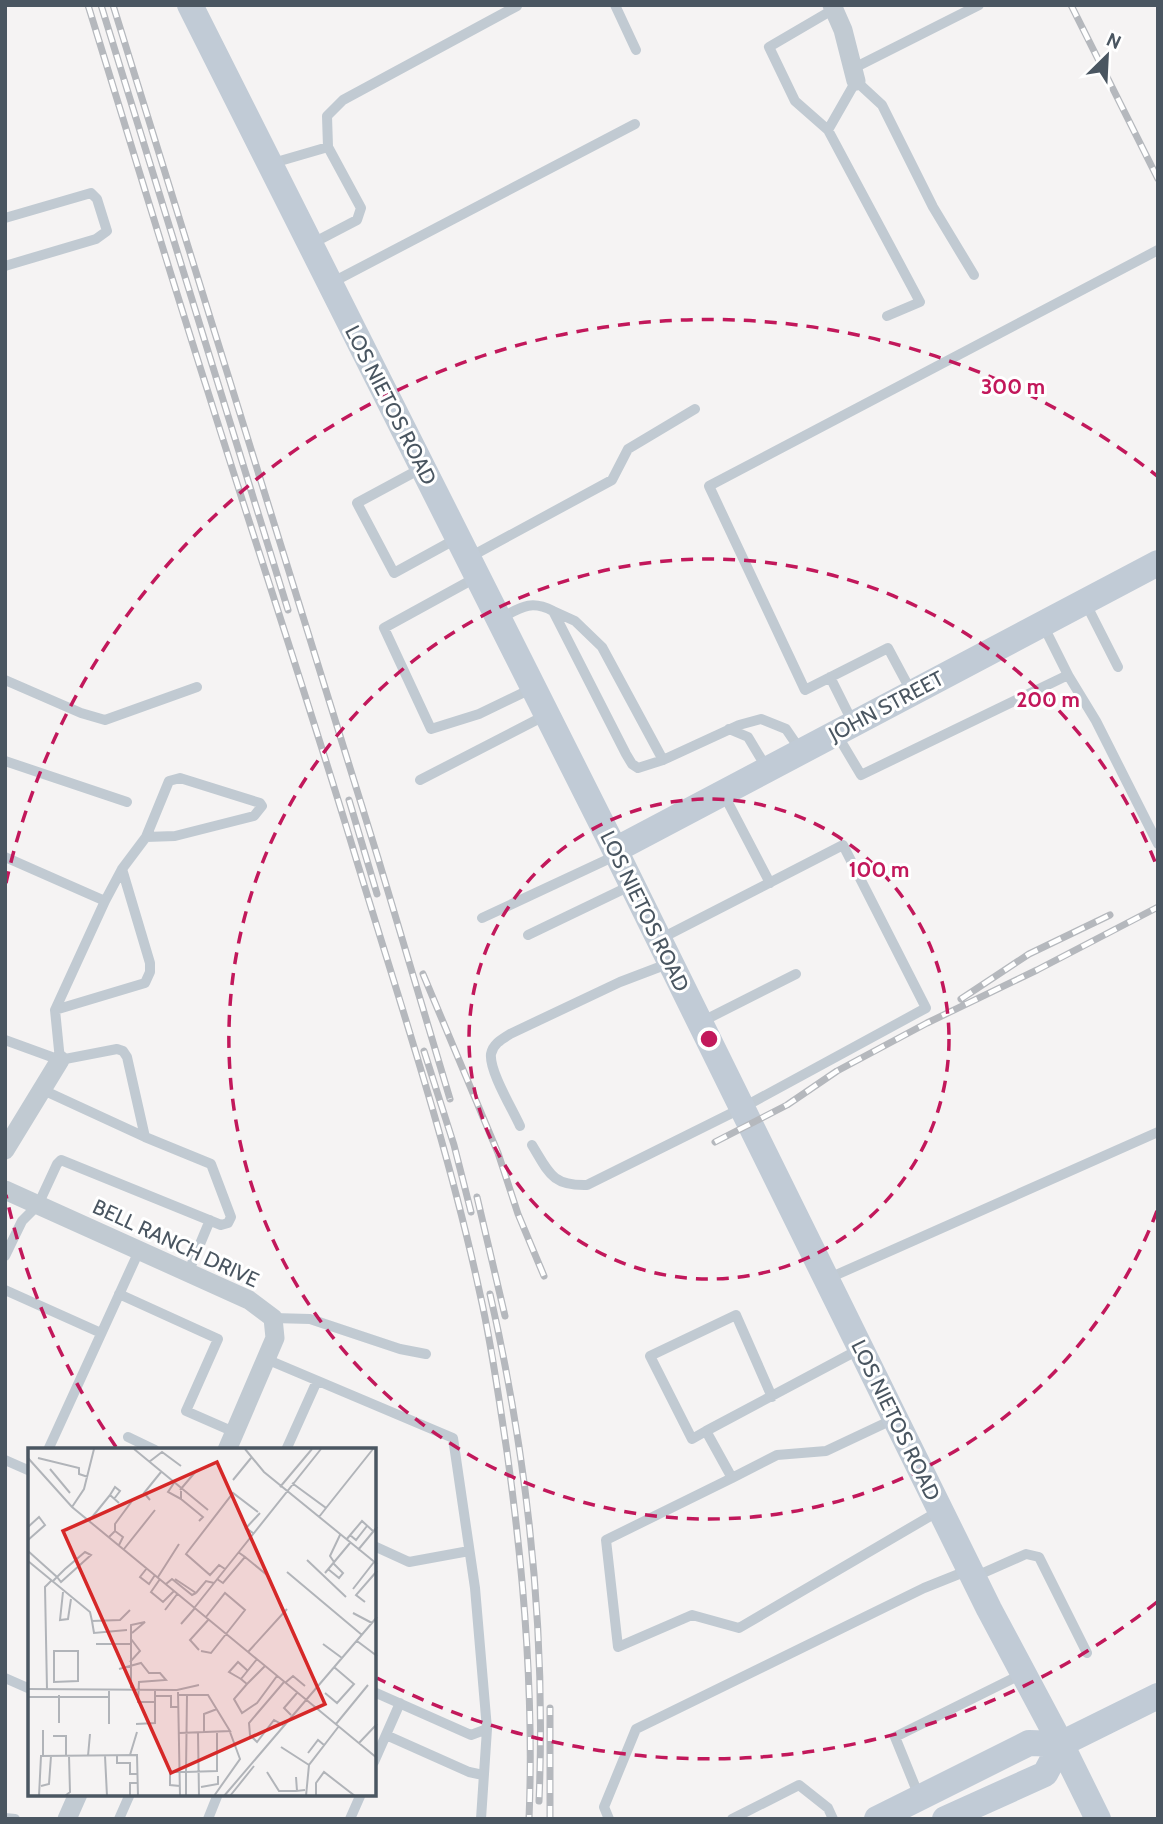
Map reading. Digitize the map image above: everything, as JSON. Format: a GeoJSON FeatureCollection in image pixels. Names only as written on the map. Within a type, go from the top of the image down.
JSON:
{"type":"FeatureCollection","features":[{"type":"Feature","properties":{"kind":"main road","name":"LOS NIETOS ROAD"},"geometry":{"type":"LineString","coordinates":[[192,6],[616,852],[972,1574],[1098,1819]]}},
{"type":"Feature","properties":{"kind":"main road","name":"JOHN STREET"},"geometry":{"type":"LineString","coordinates":[[616,852],[1158,563]]}},
{"type":"Feature","properties":{"kind":"main road"},"geometry":{"type":"LineString","coordinates":[[877,1819],[1029,1743],[1061,1744],[1158,1696]]}},
{"type":"Feature","properties":{"kind":"main road"},"geometry":{"type":"LineString","coordinates":[[945,1819],[1045,1774],[1061,1744]]}},
{"type":"Feature","properties":{"kind":"street"},"geometry":{"type":"LineString","coordinates":[[833,7],[843,30],[855,75]]}},
{"type":"Feature","properties":{"kind":"street"},"geometry":{"type":"LineString","coordinates":[[5,1150],[60,1060]]}},
{"type":"Feature","properties":{"kind":"street","name":"BELL RANCH DRIVE"},"geometry":{"type":"LineString","coordinates":[[5,1190],[249,1300],[273,1318]]}},
{"type":"Feature","properties":{"kind":"street"},"geometry":{"type":"LineString","coordinates":[[231,1441],[275,1338],[273,1318]]}},
{"type":"Feature","properties":{"kind":"street"},"geometry":{"type":"LineString","coordinates":[[67,1819],[77,1796]]}},
{"type":"Feature","properties":{"kind":"lane"},"geometry":{"type":"LineString","coordinates":[[615,5],[636,50]]}},
{"type":"Feature","properties":{"kind":"lane"},"geometry":{"type":"LineString","coordinates":[[828,130],[855,75],[979,5]]}},
{"type":"Feature","properties":{"kind":"lane"},"geometry":{"type":"LineString","coordinates":[[310,244],[357,220],[361,208],[328,147],[327,116],[344,100],[517,6]]}},
{"type":"Feature","properties":{"kind":"lane"},"geometry":{"type":"LineString","coordinates":[[833,7],[769,47],[795,102],[828,130],[920,302],[887,316]]}},
{"type":"Feature","properties":{"kind":"lane"},"geometry":{"type":"LineString","coordinates":[[855,75],[882,104],[933,207],[974,275]]}},
{"type":"Feature","properties":{"kind":"lane"},"geometry":{"type":"LineString","coordinates":[[330,284],[635,124]]}},
{"type":"Feature","properties":{"kind":"lane"},"geometry":{"type":"LineString","coordinates":[[270,164],[328,147]]}},
{"type":"Feature","properties":{"kind":"lane"},"geometry":{"type":"LineString","coordinates":[[5,218],[91,193],[97,199],[107,231],[96,239],[5,266]]}},
{"type":"Feature","properties":{"kind":"lane"},"geometry":{"type":"LineString","coordinates":[[912,693],[888,648],[805,690],[709,486],[1158,250]]}},
{"type":"Feature","properties":{"kind":"lane"},"geometry":{"type":"LineString","coordinates":[[533,687],[479,714],[431,729],[384,628],[467,557],[612,480],[628,449],[695,409]]}},
{"type":"Feature","properties":{"kind":"lane"},"geometry":{"type":"LineString","coordinates":[[422,467],[357,503],[394,573],[467,557]]}},
{"type":"Feature","properties":{"kind":"lane"},"geometry":{"type":"LineString","coordinates":[[1085,602],[1118,667]]}},
{"type":"Feature","properties":{"kind":"lane"},"geometry":{"type":"LineString","coordinates":[[499,620],[526,605],[540,604],[575,621],[602,647],[663,760]]}},
{"type":"Feature","properties":{"kind":"lane"},"geometry":{"type":"LineString","coordinates":[[553,611],[632,764],[638,768],[663,760],[729,729],[761,719],[786,729],[801,751]]}},
{"type":"Feature","properties":{"kind":"lane"},"geometry":{"type":"LineString","coordinates":[[1042,624],[1096,721],[1158,845]]}},
{"type":"Feature","properties":{"kind":"lane"},"geometry":{"type":"LineString","coordinates":[[830,677],[861,775],[1068,675]]}},
{"type":"Feature","properties":{"kind":"lane"},"geometry":{"type":"LineString","coordinates":[[5,680],[81,713],[105,720],[197,687]]}},
{"type":"Feature","properties":{"kind":"lane"},"geometry":{"type":"LineString","coordinates":[[420,780],[547,715]]}},
{"type":"Feature","properties":{"kind":"lane"},"geometry":{"type":"LineString","coordinates":[[729,729],[748,737],[768,769]]}},
{"type":"Feature","properties":{"kind":"lane"},"geometry":{"type":"LineString","coordinates":[[5,761],[127,802]]}},
{"type":"Feature","properties":{"kind":"lane"},"geometry":{"type":"LineString","coordinates":[[60,1060],[55,1010],[105,901],[122,869],[146,837],[165,786],[174,778],[180,778],[260,803],[262,806],[260,812],[254,816],[176,836],[146,837]]}},
{"type":"Feature","properties":{"kind":"lane"},"geometry":{"type":"LineString","coordinates":[[723,793],[770,883]]}},
{"type":"Feature","properties":{"kind":"lane"},"geometry":{"type":"LineString","coordinates":[[532,1145],[552,1178],[571,1185],[587,1185],[742,1108],[926,1007],[844,845],[659,939]]}},
{"type":"Feature","properties":{"kind":"lane"},"geometry":{"type":"LineString","coordinates":[[482,918],[616,852]]}},
{"type":"Feature","properties":{"kind":"lane"},"geometry":{"type":"LineString","coordinates":[[5,857],[105,901]]}},
{"type":"Feature","properties":{"kind":"lane"},"geometry":{"type":"LineString","coordinates":[[55,1010],[145,982],[150,972],[150,963],[122,869]]}},
{"type":"Feature","properties":{"kind":"lane"},"geometry":{"type":"LineString","coordinates":[[528,935],[632,885]]}},
{"type":"Feature","properties":{"kind":"lane"},"geometry":{"type":"LineString","coordinates":[[520,1126],[493,1067],[491,1055],[496,1044],[510,1034],[620,982],[671,963]]}},
{"type":"Feature","properties":{"kind":"lane"},"geometry":{"type":"LineString","coordinates":[[700,1023],[796,974]]}},
{"type":"Feature","properties":{"kind":"lane"},"geometry":{"type":"LineString","coordinates":[[5,1040],[60,1060],[117,1049],[123,1051],[127,1057],[145,1137]]}},
{"type":"Feature","properties":{"kind":"lane"},"geometry":{"type":"LineString","coordinates":[[5,1256],[22,1221],[38,1205],[61,1160],[221,1225],[228,1223],[231,1217],[211,1164],[43,1090]]}},
{"type":"Feature","properties":{"kind":"lane"},"geometry":{"type":"LineString","coordinates":[[827,1279],[1158,1132]]}},
{"type":"Feature","properties":{"kind":"lane"},"geometry":{"type":"LineString","coordinates":[[188,1273],[210,1220]]}},
{"type":"Feature","properties":{"kind":"lane"},"geometry":{"type":"LineString","coordinates":[[49,1448],[139,1251]]}},
{"type":"Feature","properties":{"kind":"lane"},"geometry":{"type":"LineString","coordinates":[[5,1290],[101,1333]]}},
{"type":"Feature","properties":{"kind":"lane"},"geometry":{"type":"LineString","coordinates":[[119,1294],[218,1339],[186,1411],[231,1441]]}},
{"type":"Feature","properties":{"kind":"lane"},"geometry":{"type":"LineString","coordinates":[[772,1397],[736,1315],[650,1356],[692,1439],[772,1397],[861,1348]]}},
{"type":"Feature","properties":{"kind":"lane"},"geometry":{"type":"LineString","coordinates":[[273,1318],[310,1319],[400,1349],[426,1354]]}},
{"type":"Feature","properties":{"kind":"lane"},"geometry":{"type":"LineString","coordinates":[[266,1359],[453,1438],[469,1551],[487,1729],[481,1819]]}},
{"type":"Feature","properties":{"kind":"lane"},"geometry":{"type":"LineString","coordinates":[[287,1448],[317,1381]]}},
{"type":"Feature","properties":{"kind":"lane"},"geometry":{"type":"LineString","coordinates":[[895,1419],[826,1451],[777,1455],[606,1540],[618,1647],[692,1615],[739,1628],[941,1510]]}},
{"type":"Feature","properties":{"kind":"lane"},"geometry":{"type":"LineString","coordinates":[[706,1431],[732,1478]]}},
{"type":"Feature","properties":{"kind":"lane"},"geometry":{"type":"LineString","coordinates":[[128,1437],[151,1448]]}},
{"type":"Feature","properties":{"kind":"lane"},"geometry":{"type":"LineString","coordinates":[[5,1460],[28,1470]]}},
{"type":"Feature","properties":{"kind":"lane"},"geometry":{"type":"LineString","coordinates":[[376,1547],[409,1562],[469,1551]]}},
{"type":"Feature","properties":{"kind":"lane"},"geometry":{"type":"LineString","coordinates":[[609,1819],[604,1807],[636,1729],[924,1588],[1026,1554],[1039,1557],[1087,1653]]}},
{"type":"Feature","properties":{"kind":"lane"},"geometry":{"type":"LineString","coordinates":[[920,1798],[895,1737],[1022,1674]]}},
{"type":"Feature","properties":{"kind":"lane"},"geometry":{"type":"LineString","coordinates":[[5,1678],[28,1688]]}},
{"type":"Feature","properties":{"kind":"lane"},"geometry":{"type":"LineString","coordinates":[[376,1693],[471,1735],[487,1729]]}},
{"type":"Feature","properties":{"kind":"lane"},"geometry":{"type":"LineString","coordinates":[[376,1758],[400,1703]]}},
{"type":"Feature","properties":{"kind":"lane"},"geometry":{"type":"LineString","coordinates":[[386,1735],[469,1772],[483,1775]]}},
{"type":"Feature","properties":{"kind":"lane"},"geometry":{"type":"LineString","coordinates":[[732,1819],[799,1785],[828,1808],[833,1819]]}},
{"type":"Feature","properties":{"kind":"lane"},"geometry":{"type":"LineString","coordinates":[[119,1819],[129,1796]]}},
{"type":"Feature","properties":{"kind":"lane"},"geometry":{"type":"LineString","coordinates":[[208,1819],[217,1796]]}},
{"type":"Feature","properties":{"kind":"lane"},"geometry":{"type":"LineString","coordinates":[[350,1819],[359,1796]]}},
{"type":"Feature","properties":{"kind":"lane"},"geometry":{"type":"LineString","coordinates":[[5,1818],[15,1819]]}},
{"type":"Feature","properties":{"kind":"railway"},"geometry":{"type":"LineString","coordinates":[[88,5],[403,1010],[467,1237],[492,1353],[518,1543],[529,1681],[529,1819]]}},
{"type":"Feature","properties":{"kind":"railway"},"geometry":{"type":"LineString","coordinates":[[101,5],[288,610]]}},
{"type":"Feature","properties":{"kind":"railway"},"geometry":{"type":"LineString","coordinates":[[113,5],[378,858],[450,1099]]}},
{"type":"Feature","properties":{"kind":"railway"},"geometry":{"type":"LineString","coordinates":[[1071,5],[1158,179]]}},
{"type":"Feature","properties":{"kind":"railway"},"geometry":{"type":"LineString","coordinates":[[349,800],[377,894]]}},
{"type":"Feature","properties":{"kind":"railway"},"geometry":{"type":"LineString","coordinates":[[715,1142],[787,1105],[837,1071],[927,1023],[1158,907]]}},
{"type":"Feature","properties":{"kind":"railway"},"geometry":{"type":"LineString","coordinates":[[961,999],[1029,954],[1110,915]]}},
{"type":"Feature","properties":{"kind":"railway"},"geometry":{"type":"LineString","coordinates":[[423,974],[498,1153],[518,1214],[544,1276]]}},
{"type":"Feature","properties":{"kind":"railway"},"geometry":{"type":"LineString","coordinates":[[424,1051],[454,1145],[471,1212]]}},
{"type":"Feature","properties":{"kind":"railway"},"geometry":{"type":"LineString","coordinates":[[477,1197],[505,1316]]}},
{"type":"Feature","properties":{"kind":"railway"},"geometry":{"type":"LineString","coordinates":[[490,1294],[515,1419],[531,1546],[540,1673],[539,1801]]}},
{"type":"Feature","properties":{"kind":"railway"},"geometry":{"type":"LineString","coordinates":[[550,1708],[550,1819]]}}]}
